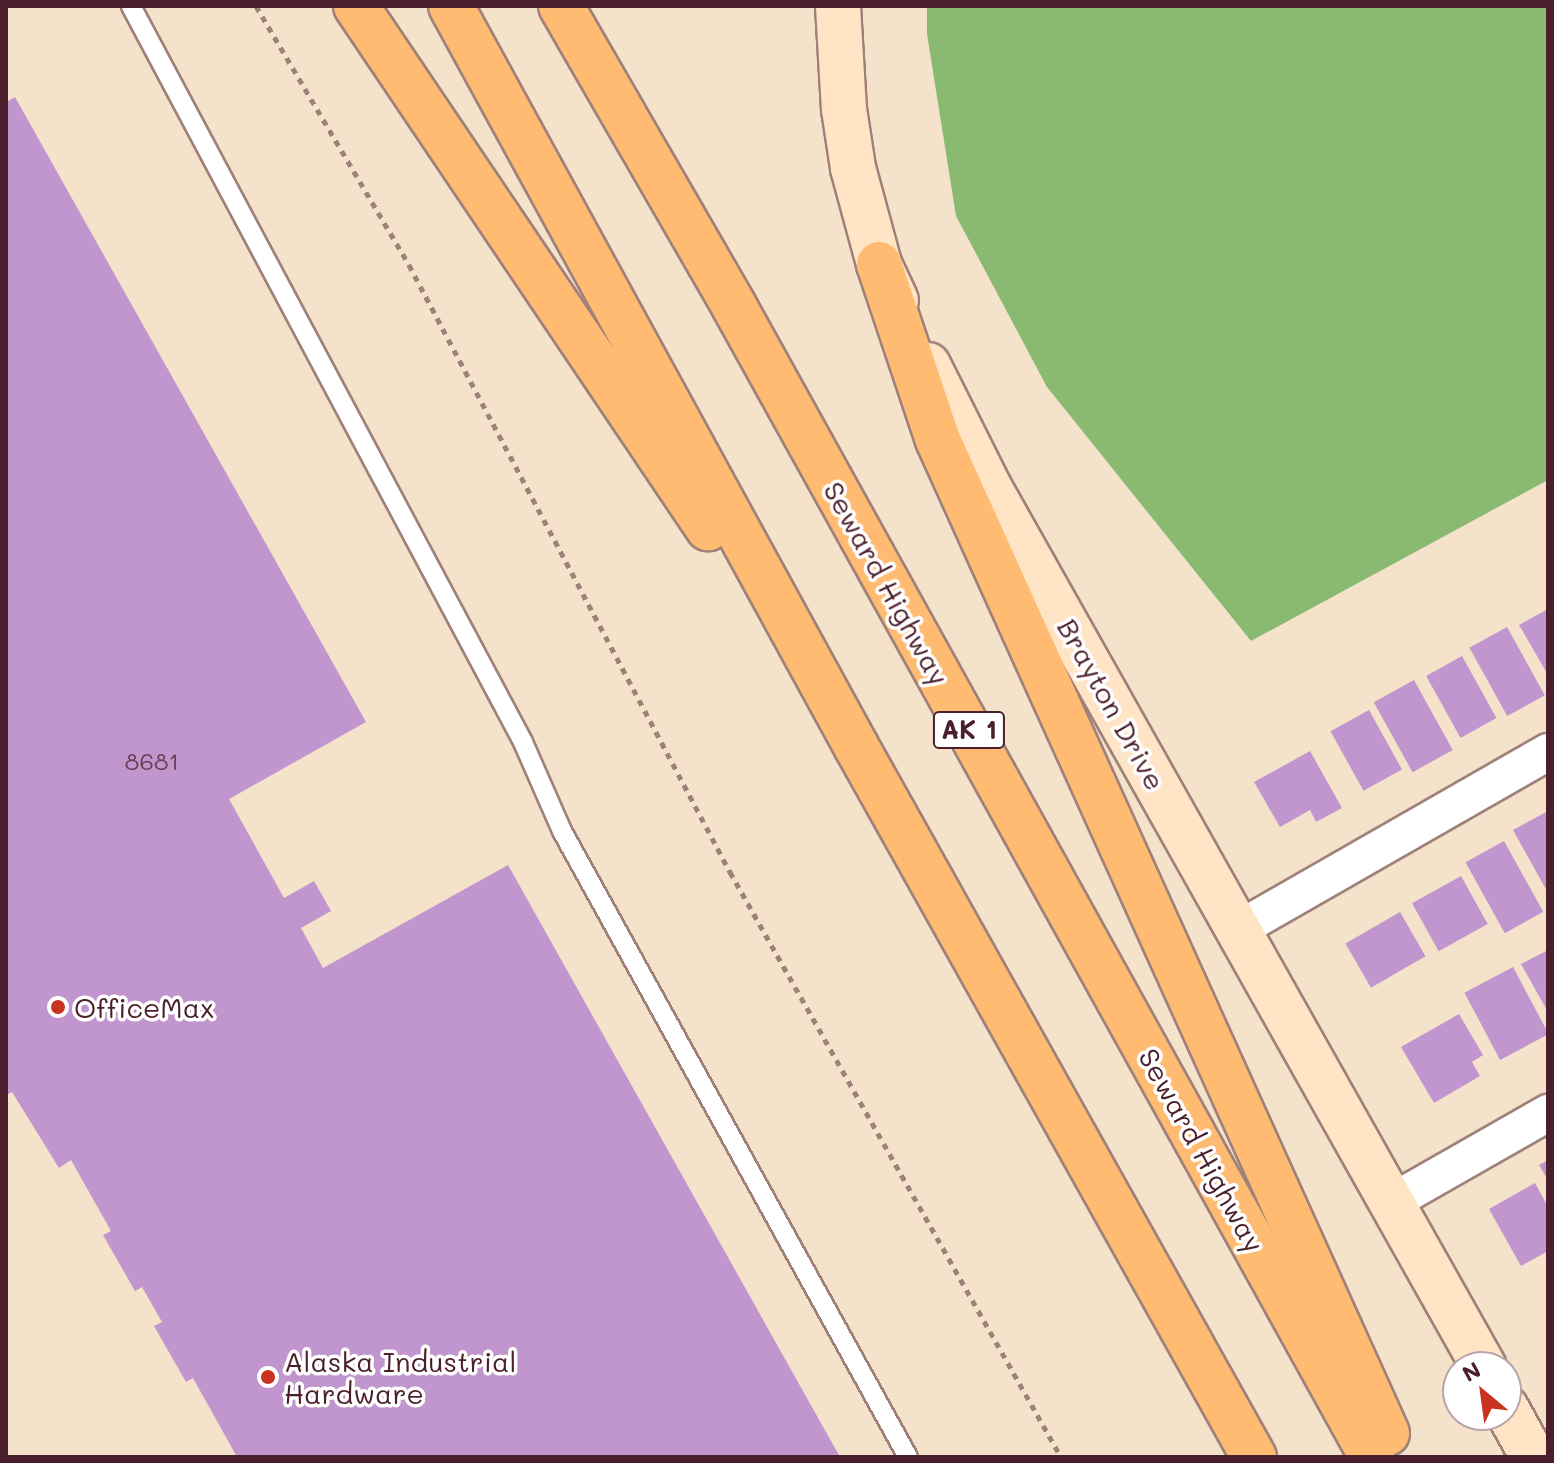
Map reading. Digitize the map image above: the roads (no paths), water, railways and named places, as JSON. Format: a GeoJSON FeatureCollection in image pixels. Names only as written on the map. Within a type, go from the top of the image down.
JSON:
{"type":"FeatureCollection","features":[{"type":"Feature","properties":{"kind":"highway"},"geometry":{"type":"LineString","coordinates":[[356,6],[856,746]]}},
{"type":"Feature","properties":{"kind":"highway"},"geometry":{"type":"LineString","coordinates":[[451,6],[856,746],[1254,1457]]}},
{"type":"Feature","properties":{"kind":"highway","name":"Seward Highway"},"geometry":{"type":"LineString","coordinates":[[561,6],[742,320],[1372,1457]]}},
{"type":"Feature","properties":{"kind":"highway"},"geometry":{"type":"LineString","coordinates":[[879,264],[938,440],[1397,1457]]}},
{"type":"Feature","properties":{"kind":"street","name":"Brayton Drive"},"geometry":{"type":"LineString","coordinates":[[838,6],[844,109],[853,168],[879,264],[989,487],[1475,1351]]}},
{"type":"Feature","properties":{"kind":"street"},"geometry":{"type":"LineString","coordinates":[[1239,929],[1548,752]]}},
{"type":"Feature","properties":{"kind":"street"},"geometry":{"type":"LineString","coordinates":[[1392,1202],[1548,1113]]}},
{"type":"Feature","properties":{"kind":"street"},"geometry":{"type":"LineString","coordinates":[[1519,1431],[1533,1457]]}},
{"type":"Feature","properties":{"kind":"lane"},"geometry":{"type":"LineString","coordinates":[[131,6],[523,742],[562,831],[908,1457]]}},
{"type":"Feature","properties":{"kind":"place","name":"OfficeMax"},"geometry":{"type":"Point","coordinates":[58,1007]}},
{"type":"Feature","properties":{"kind":"place","name":"Alaska Industrial Hardware"},"geometry":{"type":"Point","coordinates":[268,1377]}}]}
